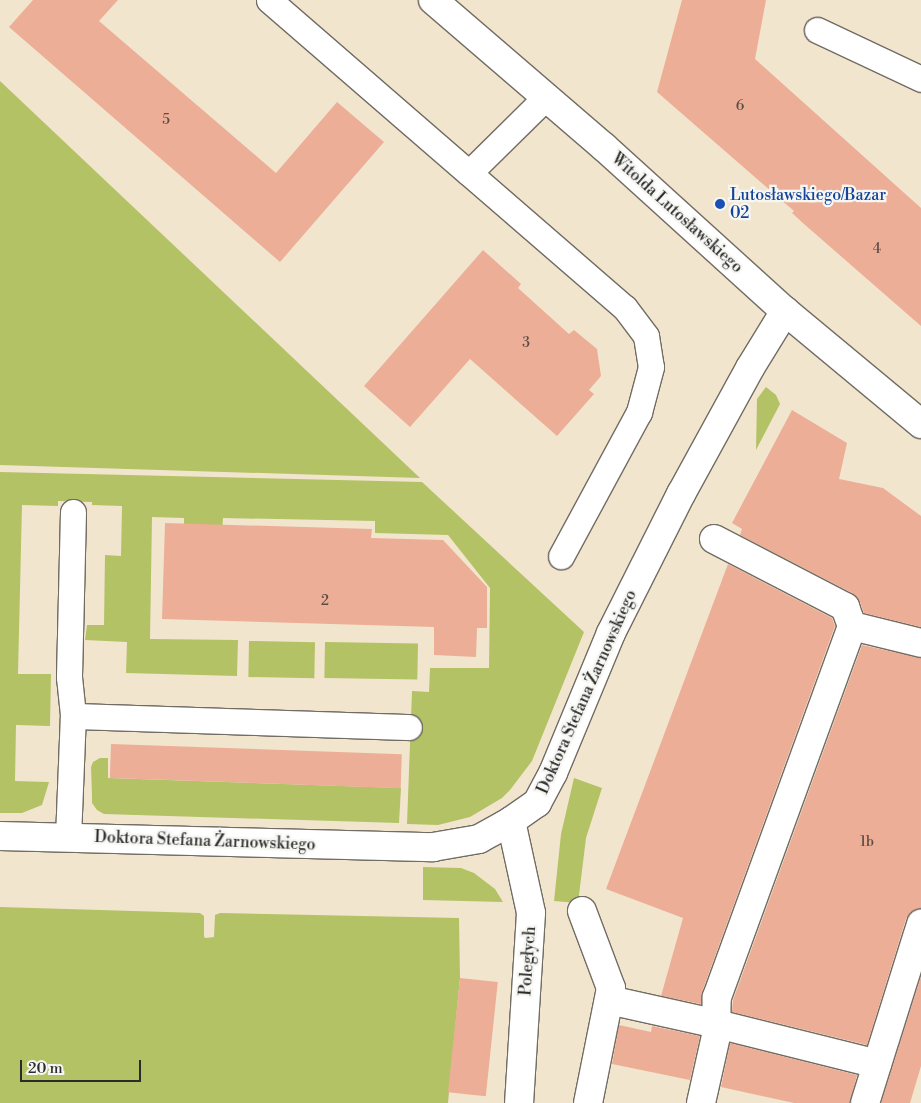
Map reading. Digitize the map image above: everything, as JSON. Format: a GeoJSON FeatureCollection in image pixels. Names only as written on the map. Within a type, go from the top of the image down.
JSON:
{"type":"FeatureCollection","features":[{"type":"Feature","properties":{"kind":"street","name":"Witolda Lutosławskiego"},"geometry":{"type":"LineString","coordinates":[[433,0],[546,97],[785,310],[921,424]]}},
{"type":"Feature","properties":{"kind":"street","name":"Doktora Stefana Żarnowskiego"},"geometry":{"type":"LineString","coordinates":[[0,836],[433,847],[479,839],[511,821],[536,803],[553,773],[611,633],[676,503],[750,368],[785,310]]}},
{"type":"Feature","properties":{"kind":"street"},"geometry":{"type":"LineString","coordinates":[[701,1103],[716,1036],[717,997],[852,626],[845,607],[714,539]]}},
{"type":"Feature","properties":{"kind":"street"},"geometry":{"type":"LineString","coordinates":[[852,626],[921,643]]}},
{"type":"Feature","properties":{"kind":"street","name":"Poległych"},"geometry":{"type":"LineString","coordinates":[[511,821],[531,913],[519,1103]]}},
{"type":"Feature","properties":{"kind":"street"},"geometry":{"type":"LineString","coordinates":[[582,912],[611,988],[588,1103]]}},
{"type":"Feature","properties":{"kind":"street"},"geometry":{"type":"LineString","coordinates":[[865,1103],[921,924]]}},
{"type":"Feature","properties":{"kind":"street"},"geometry":{"type":"LineString","coordinates":[[609,1000],[717,1024],[877,1064]]}},
{"type":"Feature","properties":{"kind":"lane"},"geometry":{"type":"LineString","coordinates":[[269,0],[625,308],[646,336],[651,367],[639,412],[561,556]]}},
{"type":"Feature","properties":{"kind":"lane"},"geometry":{"type":"LineString","coordinates":[[817,30],[921,79]]}},
{"type":"Feature","properties":{"kind":"lane"},"geometry":{"type":"LineString","coordinates":[[469,173],[546,97]]}},
{"type":"Feature","properties":{"kind":"lane"},"geometry":{"type":"LineString","coordinates":[[68,838],[73,716],[69,677],[73,512]]}},
{"type":"Feature","properties":{"kind":"lane"},"geometry":{"type":"LineString","coordinates":[[73,716],[409,727]]}},
{"type":"Feature","properties":{"kind":"green space"},"geometry":{"type":"Polygon","coordinates":[[[0,81],[420,478],[0,465],[0,81]]]}},
{"type":"Feature","properties":{"kind":"green space"},"geometry":{"type":"Polygon","coordinates":[[[766,387],[776,395],[780,404],[756,450],[757,399],[766,387]]]}},
{"type":"Feature","properties":{"kind":"green space"},"geometry":{"type":"Polygon","coordinates":[[[0,472],[422,482],[584,632],[532,761],[510,790],[502,798],[470,817],[438,825],[407,824],[412,691],[429,692],[430,668],[489,668],[490,588],[448,535],[375,533],[375,521],[223,518],[222,533],[184,532],[184,518],[152,517],[150,639],[238,640],[237,676],[126,673],[127,642],[85,640],[87,625],[104,625],[105,555],[121,556],[122,506],[92,505],[92,502],[58,501],[58,506],[22,505],[18,674],[51,674],[50,726],[16,725],[15,781],[49,782],[42,805],[22,813],[0,813],[0,472]]]}},
{"type":"Feature","properties":{"kind":"green space"},"geometry":{"type":"Polygon","coordinates":[[[249,641],[315,642],[314,678],[248,677],[249,641]]]}},
{"type":"Feature","properties":{"kind":"green space"},"geometry":{"type":"Polygon","coordinates":[[[325,642],[418,644],[417,680],[324,678],[325,642]]]}},
{"type":"Feature","properties":{"kind":"green space"},"geometry":{"type":"Polygon","coordinates":[[[100,758],[108,758],[108,778],[401,788],[399,823],[104,814],[97,810],[92,803],[91,767],[93,762],[100,758]]]}},
{"type":"Feature","properties":{"kind":"green space"},"geometry":{"type":"Polygon","coordinates":[[[574,778],[602,788],[586,838],[578,903],[554,901],[561,834],[574,778]]]}},
{"type":"Feature","properties":{"kind":"green space"},"geometry":{"type":"Polygon","coordinates":[[[423,867],[461,868],[474,873],[495,889],[503,902],[423,900],[423,867]]]}},
{"type":"Feature","properties":{"kind":"green space"},"geometry":{"type":"Polygon","coordinates":[[[0,907],[200,913],[204,916],[204,937],[206,938],[214,937],[215,915],[220,913],[459,918],[460,978],[448,1103],[0,1103],[0,907]]]}},
{"type":"Feature","properties":{"kind":"building"},"geometry":{"type":"Polygon","coordinates":[[[33,0],[118,0],[99,21],[276,173],[337,102],[384,142],[280,262],[9,27],[33,0]]]}},
{"type":"Feature","properties":{"kind":"building"},"geometry":{"type":"Polygon","coordinates":[[[682,0],[766,0],[755,59],[921,208],[921,326],[804,224],[792,213],[794,211],[657,92],[682,0]]]}},
{"type":"Feature","properties":{"kind":"building"},"geometry":{"type":"Polygon","coordinates":[[[483,250],[521,284],[518,288],[569,334],[574,330],[597,349],[601,376],[589,390],[594,394],[557,436],[470,359],[410,427],[364,386],[483,250]]]}},
{"type":"Feature","properties":{"kind":"building"},"geometry":{"type":"Polygon","coordinates":[[[792,410],[847,443],[839,479],[883,488],[921,516],[921,627],[864,613],[860,602],[852,593],[740,535],[742,529],[732,523],[792,410]]]}},
{"type":"Feature","properties":{"kind":"building"},"geometry":{"type":"Polygon","coordinates":[[[165,523],[372,529],[371,538],[443,540],[487,587],[487,628],[477,628],[476,657],[434,655],[434,627],[162,619],[165,523]]]}},
{"type":"Feature","properties":{"kind":"building"},"geometry":{"type":"Polygon","coordinates":[[[728,564],[832,618],[835,626],[702,992],[701,1004],[661,996],[683,918],[606,889],[728,564]]]}},
{"type":"Feature","properties":{"kind":"building"},"geometry":{"type":"Polygon","coordinates":[[[862,645],[921,658],[921,909],[911,912],[906,919],[867,1045],[732,1012],[733,1000],[862,645]]]}},
{"type":"Feature","properties":{"kind":"building"},"geometry":{"type":"Polygon","coordinates":[[[111,744],[402,754],[401,788],[110,778],[111,744]]]}},
{"type":"Feature","properties":{"kind":"building"},"geometry":{"type":"Polygon","coordinates":[[[921,976],[921,1066],[910,1103],[881,1103],[921,976]]]}},
{"type":"Feature","properties":{"kind":"building"},"geometry":{"type":"Polygon","coordinates":[[[460,978],[498,982],[486,1096],[448,1092],[460,978]]]}},
{"type":"Feature","properties":{"kind":"building"},"geometry":{"type":"Polygon","coordinates":[[[619,1025],[651,1032],[652,1026],[700,1036],[690,1080],[612,1064],[619,1025]]]}},
{"type":"Feature","properties":{"kind":"building"},"geometry":{"type":"Polygon","coordinates":[[[730,1043],[857,1075],[850,1103],[794,1103],[721,1087],[730,1043]]]}},
{"type":"Feature","properties":{"kind":"place","name":"Lutosławskiego/Bazar 02"},"geometry":{"type":"Point","coordinates":[720,204]}}]}
